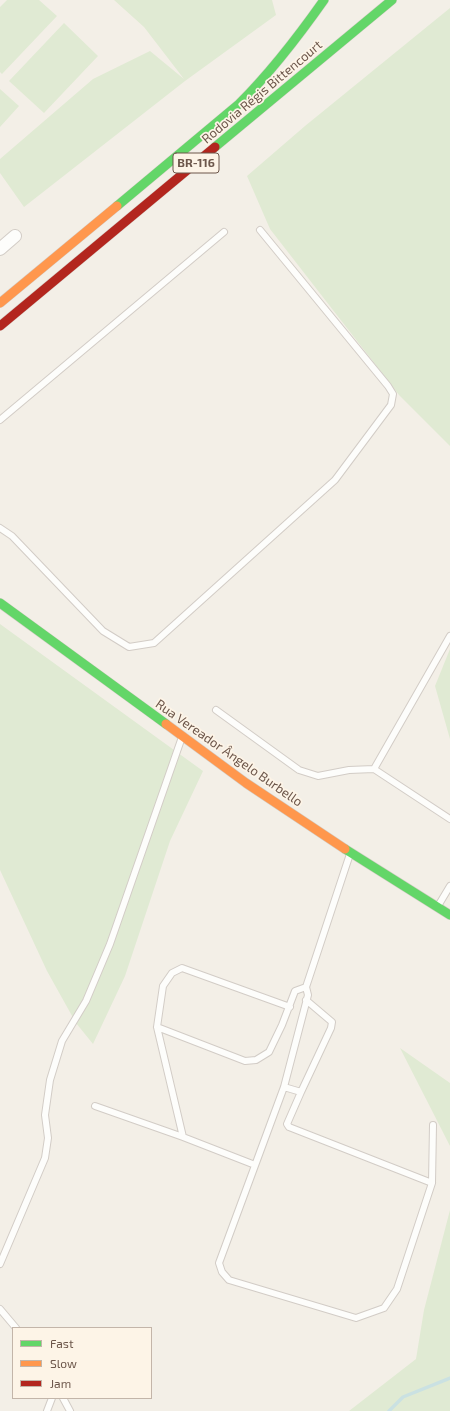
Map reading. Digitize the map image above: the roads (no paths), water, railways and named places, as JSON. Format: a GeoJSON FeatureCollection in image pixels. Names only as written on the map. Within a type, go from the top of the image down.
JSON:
{"type":"FeatureCollection","features":[{"type":"Feature","properties":{"kind":"main road","name":"Rodovia Régis Bittencourt"},"geometry":{"type":"LineString","coordinates":[[0,304],[218,123],[250,94],[282,59],[324,0]]}},
{"type":"Feature","properties":{"kind":"main road","name":"Rodovia Régis Bittencourt"},"geometry":{"type":"LineString","coordinates":[[0,326],[392,0]]}},
{"type":"Feature","properties":{"kind":"main road","name":"Rua Vereador Ângelo Burbello"},"geometry":{"type":"LineString","coordinates":[[0,603],[259,792],[350,853],[450,915]]}},
{"type":"Feature","properties":{"kind":"street"},"geometry":{"type":"LineString","coordinates":[[0,249],[15,236]]}},
{"type":"Feature","properties":{"kind":"lane"},"geometry":{"type":"LineString","coordinates":[[0,528],[12,536],[103,631],[129,647],[154,643],[335,480],[391,405],[393,394],[260,230]]}},
{"type":"Feature","properties":{"kind":"lane"},"geometry":{"type":"LineString","coordinates":[[0,420],[224,232]]}},
{"type":"Feature","properties":{"kind":"lane"},"geometry":{"type":"LineString","coordinates":[[374,769],[450,636]]}},
{"type":"Feature","properties":{"kind":"lane"},"geometry":{"type":"LineString","coordinates":[[216,710],[299,770],[318,776],[349,770],[374,769],[450,819]]}},
{"type":"Feature","properties":{"kind":"lane"},"geometry":{"type":"LineString","coordinates":[[0,1264],[45,1158],[48,1138],[45,1115],[50,1080],[62,1041],[86,1002],[110,944],[182,736]]}},
{"type":"Feature","properties":{"kind":"lane"},"geometry":{"type":"LineString","coordinates":[[350,853],[306,987],[308,995],[284,1087],[218,1263],[222,1272],[229,1280],[356,1318],[384,1308],[397,1289],[432,1183],[433,1125]]}},
{"type":"Feature","properties":{"kind":"lane"},"geometry":{"type":"LineString","coordinates":[[437,908],[450,886]]}},
{"type":"Feature","properties":{"kind":"lane"},"geometry":{"type":"LineString","coordinates":[[183,1137],[157,1027],[163,986],[172,973],[182,968],[290,1007]]}},
{"type":"Feature","properties":{"kind":"lane"},"geometry":{"type":"LineString","coordinates":[[157,1027],[245,1060],[256,1060],[269,1052],[290,1007],[295,991],[306,987]]}},
{"type":"Feature","properties":{"kind":"lane"},"geometry":{"type":"LineString","coordinates":[[306,1000],[332,1022],[331,1028],[287,1124],[289,1127],[432,1183]]}},
{"type":"Feature","properties":{"kind":"lane"},"geometry":{"type":"LineString","coordinates":[[284,1087],[301,1092]]}},
{"type":"Feature","properties":{"kind":"lane"},"geometry":{"type":"LineString","coordinates":[[95,1106],[255,1164]]}},
{"type":"Feature","properties":{"kind":"lane"},"geometry":{"type":"LineString","coordinates":[[0,1309],[15,1327]]}},
{"type":"Feature","properties":{"kind":"lane"},"geometry":{"type":"LineString","coordinates":[[47,1411],[52,1399]]}},
{"type":"Feature","properties":{"kind":"lane"},"geometry":{"type":"LineString","coordinates":[[64,1399],[70,1411]]}},
{"type":"Feature","properties":{"kind":"waterway"},"geometry":{"type":"LineString","coordinates":[[389,1411],[403,1397],[450,1378]]}}]}
